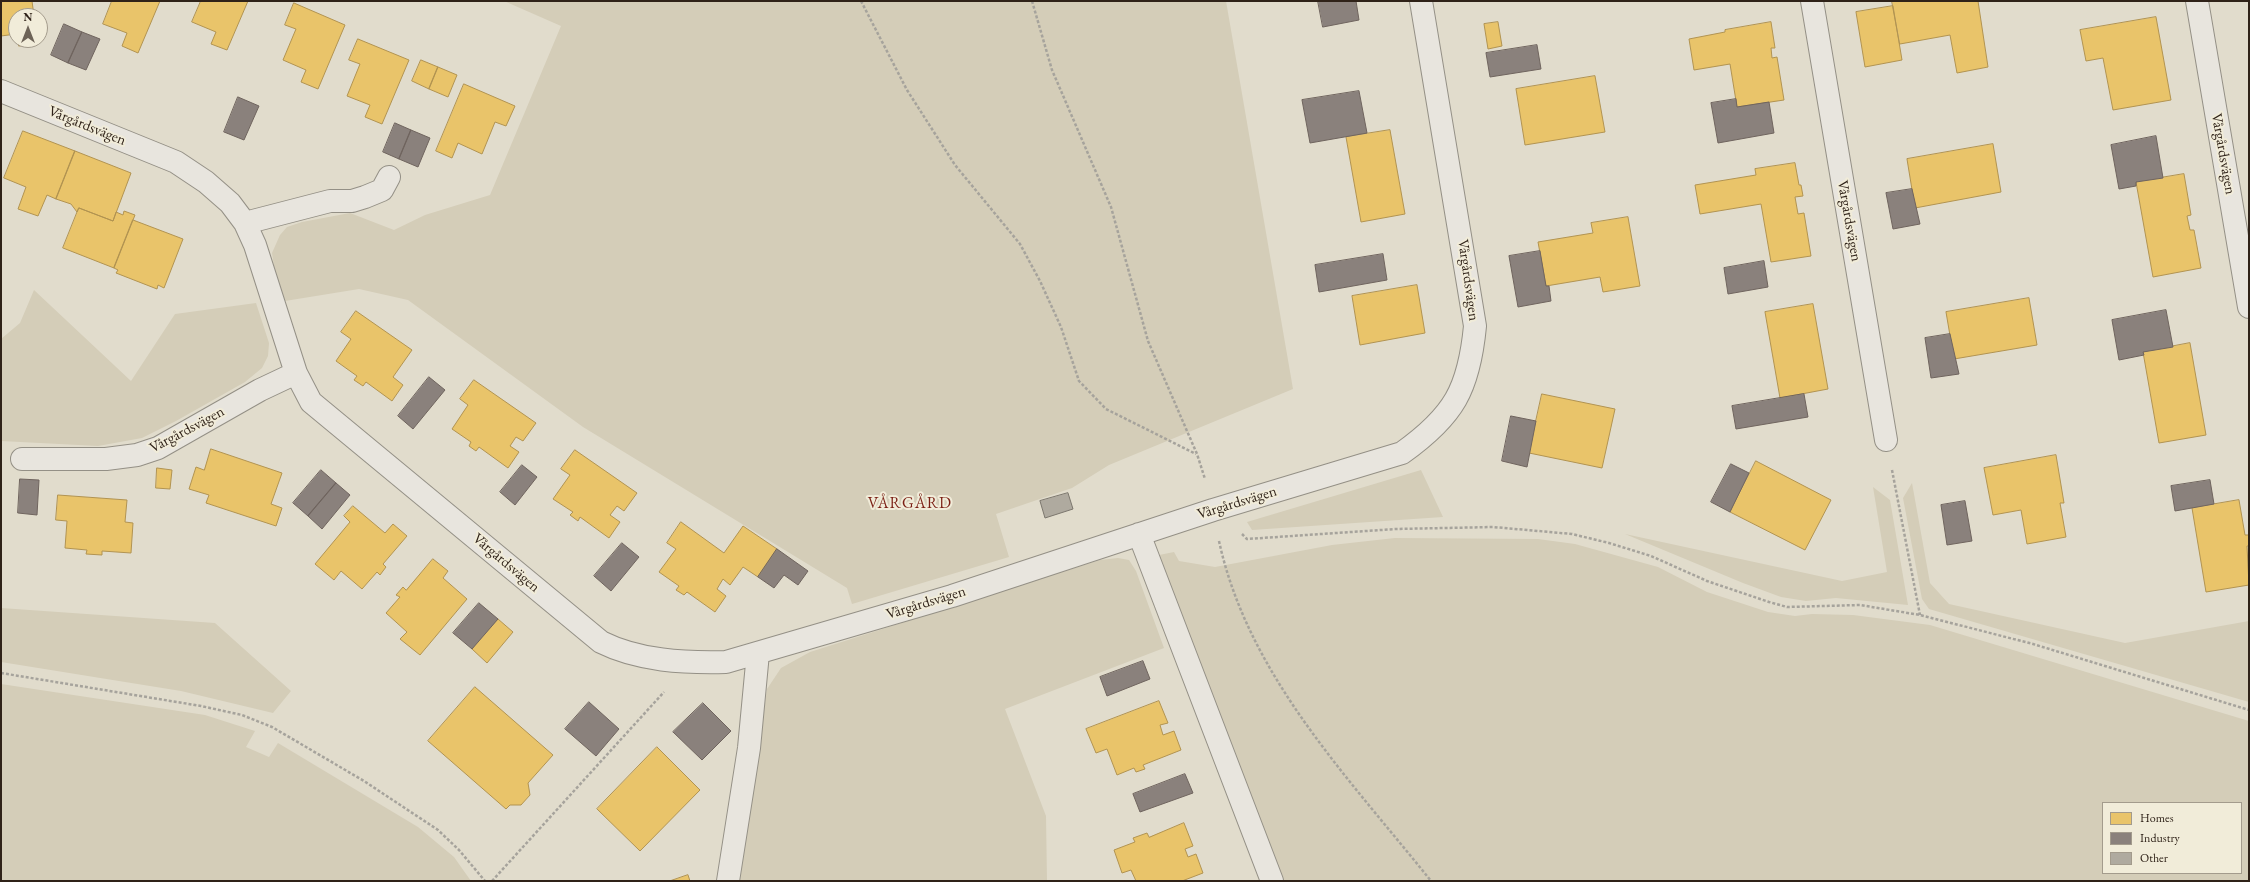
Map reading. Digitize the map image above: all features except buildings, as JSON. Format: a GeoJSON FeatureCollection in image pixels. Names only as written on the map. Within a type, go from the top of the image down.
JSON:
{"type":"FeatureCollection","features":[{"type":"Feature","properties":{"kind":"street","name":"Vårgårdsvägen"},"geometry":{"type":"LineString","coordinates":[[1,91],[176,162],[206,182],[230,203],[245,223],[255,245],[296,373],[311,402],[601,642],[622,652],[690,663],[726,662],[952,596],[1213,510],[1402,453],[1426,436],[1445,416],[1469,371],[1475,326],[1474,309],[1421,1]]}},
{"type":"Feature","properties":{"kind":"street","name":"Vårgårdsvägen"},"geometry":{"type":"LineString","coordinates":[[1812,1],[1886,440]]}},
{"type":"Feature","properties":{"kind":"street","name":"Vårgårdsvägen"},"geometry":{"type":"LineString","coordinates":[[2197,1],[2249,307]]}},
{"type":"Feature","properties":{"kind":"street"},"geometry":{"type":"LineString","coordinates":[[245,223],[330,201],[352,201],[365,197],[382,190],[389,177]]}},
{"type":"Feature","properties":{"kind":"street","name":"Vårgårdsvägen"},"geometry":{"type":"LineString","coordinates":[[22,459],[106,459],[137,455],[158,448],[260,390],[296,373]]}},
{"type":"Feature","properties":{"kind":"street"},"geometry":{"type":"LineString","coordinates":[[1139,534],[1272,881]]}},
{"type":"Feature","properties":{"kind":"street"},"geometry":{"type":"LineString","coordinates":[[728,881],[749,748],[758,653]]}},
{"type":"Feature","properties":{"kind":"path"},"geometry":{"type":"LineString","coordinates":[[861,1],[907,90],[955,165],[1020,244],[1040,281],[1061,327],[1079,382],[1106,409],[1197,454],[1148,342],[1111,207],[1052,70],[1032,1]]}},
{"type":"Feature","properties":{"kind":"path"},"geometry":{"type":"LineString","coordinates":[[1886,440],[1920,615]]}},
{"type":"Feature","properties":{"kind":"path"},"geometry":{"type":"LineString","coordinates":[[1213,510],[1247,539],[1396,529],[1493,527],[1572,534],[1609,543],[1651,556],[1707,581],[1787,607],[1860,606],[1920,615],[2033,644],[2249,710]]}},
{"type":"Feature","properties":{"kind":"path"},"geometry":{"type":"LineString","coordinates":[[1213,510],[1231,587],[1246,621],[1284,694],[1334,760],[1431,881]]}},
{"type":"Feature","properties":{"kind":"path"},"geometry":{"type":"LineString","coordinates":[[492,881],[690,663]]}},
{"type":"Feature","properties":{"kind":"path"},"geometry":{"type":"LineString","coordinates":[[1,673],[200,706],[242,715],[272,727],[364,781],[438,830],[458,850],[484,881]]}},
{"type":"Feature","properties":{"kind":"shaded area"},"geometry":{"type":"Polygon","coordinates":[[[504,1],[1226,1],[1293,389],[1109,465],[1072,488],[996,514],[1009,557],[852,604],[847,588],[583,427],[408,300],[359,289],[285,301],[275,273],[272,253],[280,235],[287,227],[302,222],[350,213],[394,230],[425,215],[490,195],[561,26],[504,1]]]}},
{"type":"Feature","properties":{"kind":"shaded area"},"geometry":{"type":"Polygon","coordinates":[[[34,290],[131,381],[175,314],[256,303],[269,343],[268,356],[262,368],[245,382],[176,421],[142,438],[98,446],[1,441],[1,339],[20,323],[34,290]]]}},
{"type":"Feature","properties":{"kind":"shaded area"},"geometry":{"type":"Polygon","coordinates":[[[1421,470],[1443,517],[1252,530],[1247,522],[1421,470]]]}},
{"type":"Feature","properties":{"kind":"shaded area"},"geometry":{"type":"Polygon","coordinates":[[[1912,483],[1930,583],[1949,604],[2125,643],[2249,621],[2249,702],[1929,609],[1922,599],[1903,498],[1912,483]]]}},
{"type":"Feature","properties":{"kind":"shaded area"},"geometry":{"type":"Polygon","coordinates":[[[1873,487],[1890,500],[1908,605],[1836,598],[1806,601],[1781,597],[1743,583],[1625,534],[1842,581],[1887,572],[1873,487]]]}},
{"type":"Feature","properties":{"kind":"shaded area"},"geometry":{"type":"Polygon","coordinates":[[[1395,538],[1538,539],[1575,544],[1658,567],[1707,592],[1768,612],[1795,616],[1812,614],[1853,615],[1930,625],[2249,721],[2249,881],[1283,881],[1159,555],[1174,552],[1179,561],[1215,567],[1332,545],[1395,538]]]}},
{"type":"Feature","properties":{"kind":"shaded area"},"geometry":{"type":"Polygon","coordinates":[[[1118,558],[1129,560],[1136,571],[1164,648],[1005,709],[1046,816],[1047,881],[740,881],[767,689],[781,668],[810,652],[1100,560],[1118,558]]]}},
{"type":"Feature","properties":{"kind":"shaded area"},"geometry":{"type":"Polygon","coordinates":[[[1,608],[215,623],[291,691],[273,713],[181,691],[1,662],[1,608]]]}},
{"type":"Feature","properties":{"kind":"shaded area"},"geometry":{"type":"Polygon","coordinates":[[[1,684],[205,715],[255,731],[246,747],[269,757],[278,743],[418,827],[454,857],[471,881],[1,881],[1,684]]]}},
{"type":"Feature","properties":{"kind":"district","name":"VÅRGÅRD"},"geometry":{"type":"Point","coordinates":[910,504]}}]}
